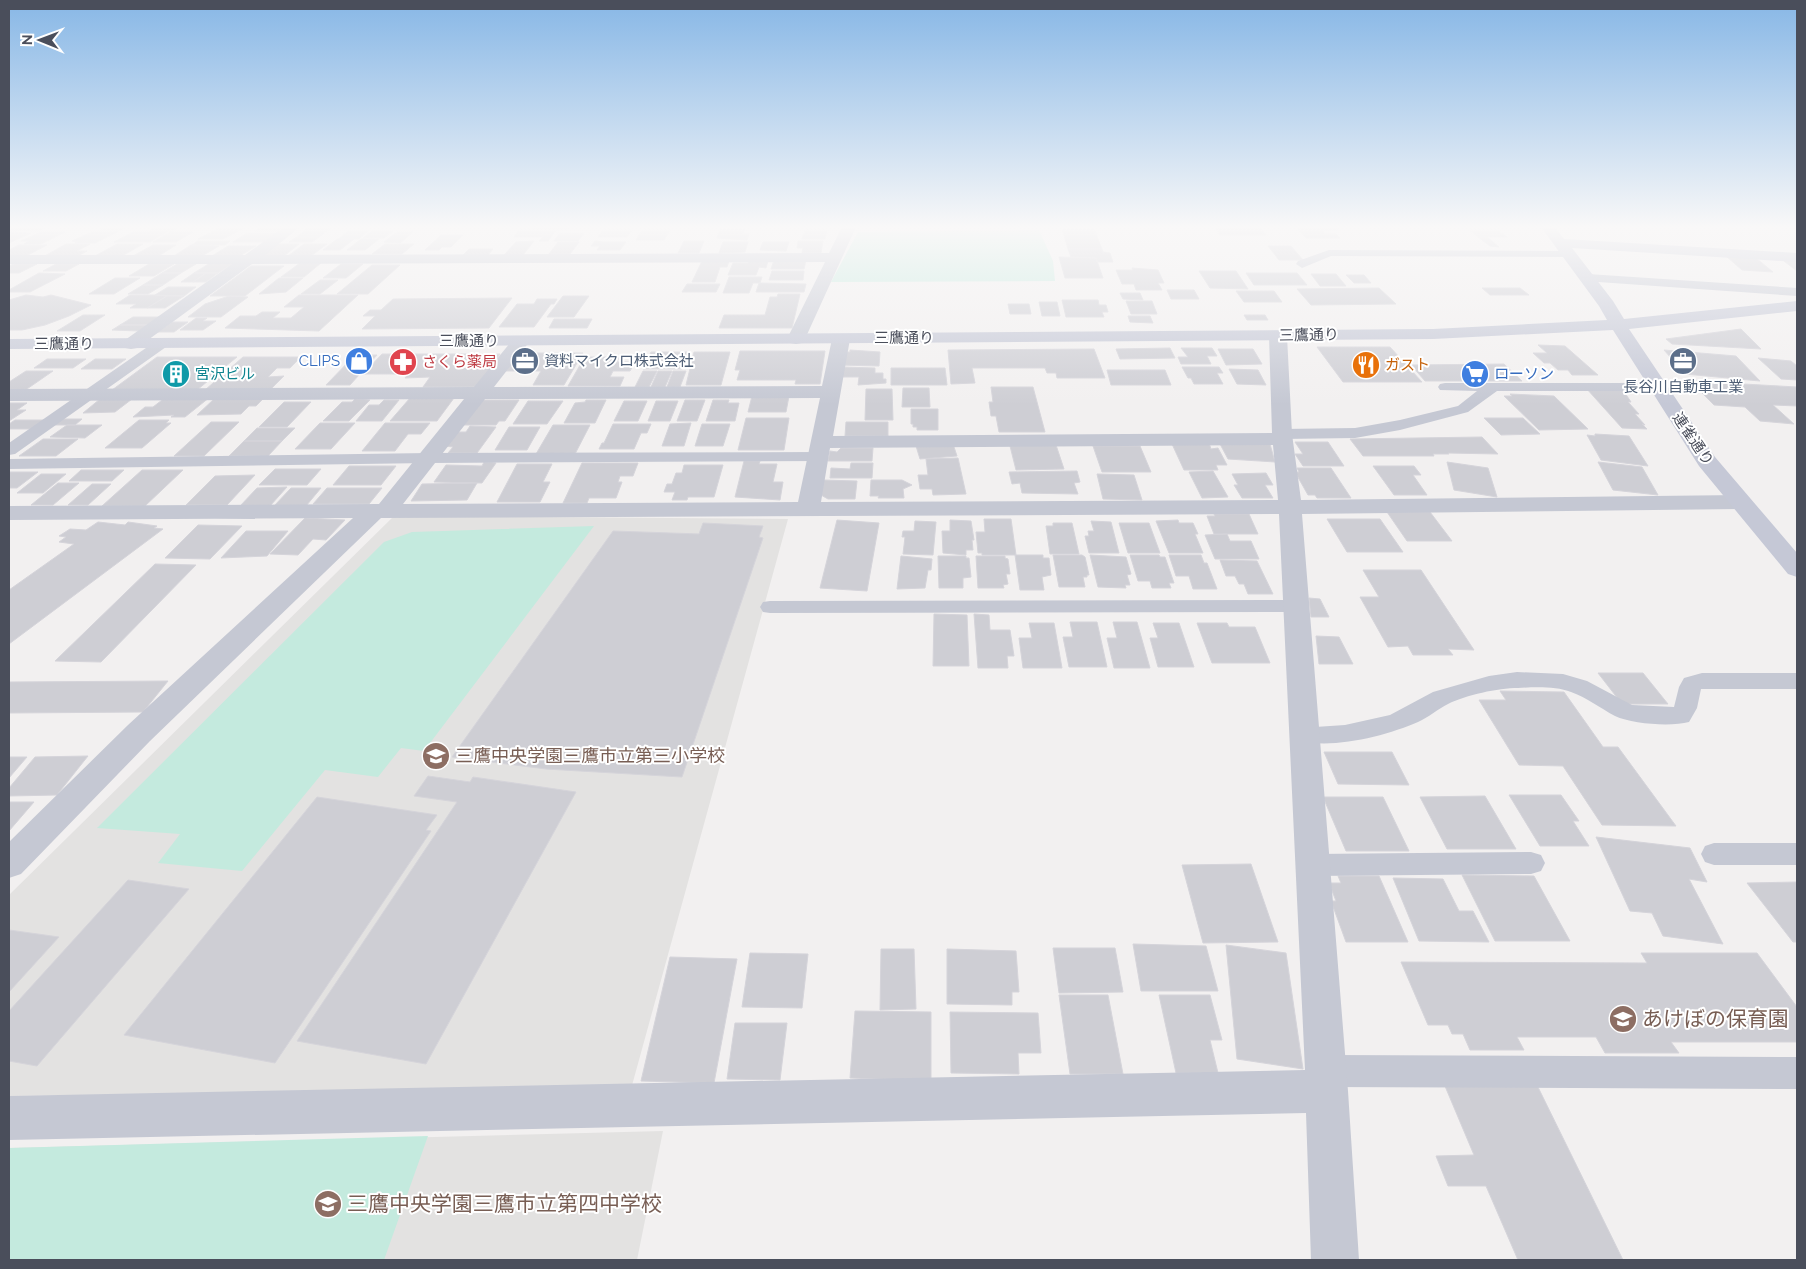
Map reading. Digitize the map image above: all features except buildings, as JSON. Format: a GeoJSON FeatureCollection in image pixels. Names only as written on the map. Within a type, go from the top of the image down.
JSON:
{"type":"FeatureCollection","features":[{"type":"Feature","properties":{"kind":"main road","name":"連雀通り"},"geometry":{"type":"LineString","coordinates":[[1593,286],[1631,347],[1707,461],[1797,569]]}},
{"type":"Feature","properties":{"kind":"main road","name":"三鷹通り"},"geometry":{"type":"LineString","coordinates":[[9,344],[1433,334],[1619,325],[1797,306]]}},
{"type":"Feature","properties":{"kind":"street"},"geometry":{"type":"LineString","coordinates":[[131,344],[211,286]]}},
{"type":"Feature","properties":{"kind":"street"},"geometry":{"type":"LineString","coordinates":[[796,339],[822,286]]}},
{"type":"Feature","properties":{"kind":"street"},"geometry":{"type":"LineString","coordinates":[[1278,336],[1282,436],[1290,506],[1305,734],[1335,1260]]}},
{"type":"Feature","properties":{"kind":"street"},"geometry":{"type":"LineString","coordinates":[[808,509],[841,339]]}},
{"type":"Feature","properties":{"kind":"street"},"geometry":{"type":"LineString","coordinates":[[9,864],[139,733],[381,511],[428,458],[521,341]]}},
{"type":"Feature","properties":{"kind":"street"},"geometry":{"type":"LineString","coordinates":[[9,395],[830,392]]}},
{"type":"Feature","properties":{"kind":"street"},"geometry":{"type":"LineString","coordinates":[[820,450],[1282,436]]}},
{"type":"Feature","properties":{"kind":"street"},"geometry":{"type":"LineString","coordinates":[[9,513],[1740,502]]}},
{"type":"Feature","properties":{"kind":"street"},"geometry":{"type":"LineString","coordinates":[[9,1118],[1326,1081]]}},
{"type":"Feature","properties":{"kind":"lane"},"geometry":{"type":"LineString","coordinates":[[1711,286],[1797,292]]}},
{"type":"Feature","properties":{"kind":"lane"},"geometry":{"type":"LineString","coordinates":[[9,450],[161,344]]}},
{"type":"Feature","properties":{"kind":"lane"},"geometry":{"type":"LineString","coordinates":[[1445,387],[1659,387]]}},
{"type":"Feature","properties":{"kind":"lane"},"geometry":{"type":"LineString","coordinates":[[1282,436],[1355,433],[1400,425],[1463,409],[1493,387]]}},
{"type":"Feature","properties":{"kind":"lane"},"geometry":{"type":"LineString","coordinates":[[9,464],[820,450]]}},
{"type":"Feature","properties":{"kind":"lane"},"geometry":{"type":"LineString","coordinates":[[770,607],[1296,606]]}},
{"type":"Feature","properties":{"kind":"lane"},"geometry":{"type":"LineString","coordinates":[[1305,734],[1315,736],[1345,734],[1395,722],[1412,715],[1441,698],[1502,681],[1563,682],[1580,686],[1625,711],[1636,714],[1681,716],[1686,711],[1692,683],[1702,681],[1797,681]]}},
{"type":"Feature","properties":{"kind":"lane"},"geometry":{"type":"LineString","coordinates":[[1714,854],[1797,854]]}},
{"type":"Feature","properties":{"kind":"lane"},"geometry":{"type":"LineString","coordinates":[[1313,865],[1531,863]]}},
{"type":"Feature","properties":{"kind":"lane"},"geometry":{"type":"LineString","coordinates":[[1326,1081],[1797,1072]]}},
{"type":"Feature","properties":{"kind":"shaded area","name":"三鷹中央学園三鷹市立第三小学校"},"geometry":{"type":"Polygon","coordinates":[[[394,516],[788,519],[631,1089],[9,1096],[9,895],[394,516]]]}},
{"type":"Feature","properties":{"kind":"shaded area","name":"三鷹中央学園三鷹市立第四中学校"},"geometry":{"type":"Polygon","coordinates":[[[663,1131],[637,1260],[9,1260],[9,1148],[663,1131]]]}},
{"type":"Feature","properties":{"kind":"green space"},"geometry":{"type":"Polygon","coordinates":[[[594,526],[424,751],[401,748],[378,777],[325,770],[242,871],[158,863],[180,834],[97,828],[384,542],[412,532],[594,526]]]}},
{"type":"Feature","properties":{"kind":"green space","name":"三鷹中央学園三鷹市立第四中学校"},"geometry":{"type":"Polygon","coordinates":[[[428,1136],[384,1260],[9,1260],[9,1148],[428,1136]]]}},
{"type":"Feature","properties":{"kind":"place","name":"CLIPS"},"geometry":{"type":"Point","coordinates":[359,361]}},
{"type":"Feature","properties":{"kind":"place","name":"資料マイクロ株式会社"},"geometry":{"type":"Point","coordinates":[525,361]}},
{"type":"Feature","properties":{"kind":"place","name":"長谷川自動車工業"},"geometry":{"type":"Point","coordinates":[1683,361]}},
{"type":"Feature","properties":{"kind":"place","name":"さくら薬局"},"geometry":{"type":"Point","coordinates":[403,362]}},
{"type":"Feature","properties":{"kind":"place","name":"ガスト"},"geometry":{"type":"Point","coordinates":[1366,365]}},
{"type":"Feature","properties":{"kind":"place","name":"宮沢ビル"},"geometry":{"type":"Point","coordinates":[176,374]}},
{"type":"Feature","properties":{"kind":"place","name":"ローソン"},"geometry":{"type":"Point","coordinates":[1475,374]}},
{"type":"Feature","properties":{"kind":"place","name":"三鷹中央学園三鷹市立第三小学校"},"geometry":{"type":"Point","coordinates":[436,756]}},
{"type":"Feature","properties":{"kind":"place","name":"あけぼの保育園"},"geometry":{"type":"Point","coordinates":[1623,1019]}},
{"type":"Feature","properties":{"kind":"place","name":"三鷹中央学園三鷹市立第四中学校"},"geometry":{"type":"Point","coordinates":[328,1204]}}]}
